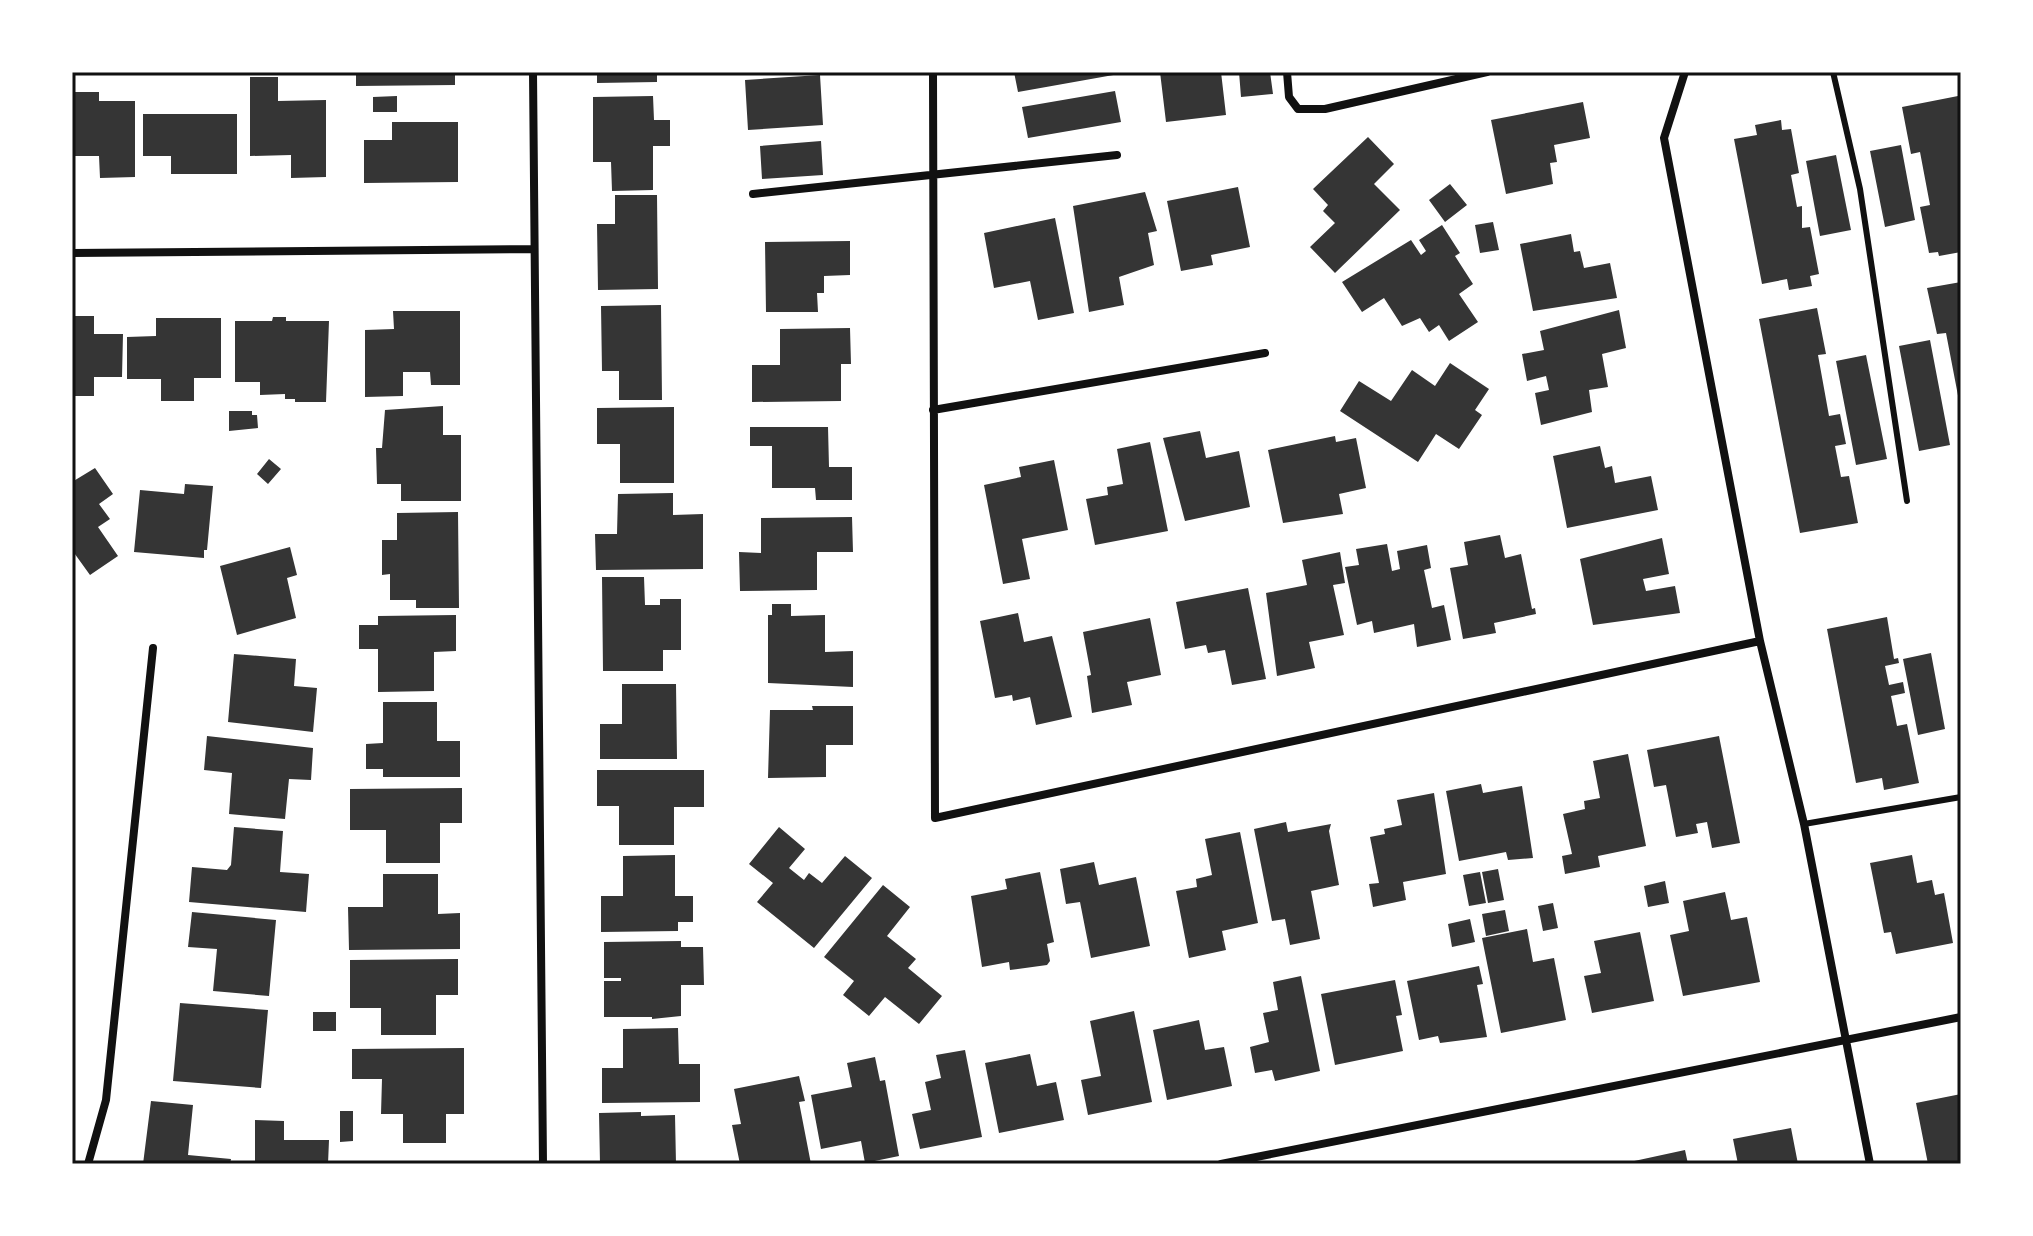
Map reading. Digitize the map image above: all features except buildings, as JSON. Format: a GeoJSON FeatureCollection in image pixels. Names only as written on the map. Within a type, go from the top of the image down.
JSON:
{"type":"FeatureCollection","features":[{"type":"Feature","properties":{"kind":"street"},"geometry":{"type":"LineString","coordinates":[[533,72],[543,1164]]}},
{"type":"Feature","properties":{"kind":"street"},"geometry":{"type":"LineString","coordinates":[[933,72],[935,818],[1760,641]]}},
{"type":"Feature","properties":{"kind":"street"},"geometry":{"type":"LineString","coordinates":[[1287,72],[1289,97],[1298,109],[1311,109],[1487,72]]}},
{"type":"Feature","properties":{"kind":"street"},"geometry":{"type":"LineString","coordinates":[[1685,72],[1664,138],[1760,641],[1804,824],[1870,1164]]}},
{"type":"Feature","properties":{"kind":"street"},"geometry":{"type":"LineString","coordinates":[[753,194],[1117,155]]}},
{"type":"Feature","properties":{"kind":"street"},"geometry":{"type":"LineString","coordinates":[[72,253],[533,249]]}},
{"type":"Feature","properties":{"kind":"street"},"geometry":{"type":"LineString","coordinates":[[933,410],[1265,353]]}},
{"type":"Feature","properties":{"kind":"street"},"geometry":{"type":"LineString","coordinates":[[88,1164],[106,1100],[153,648]]}},
{"type":"Feature","properties":{"kind":"street"},"geometry":{"type":"LineString","coordinates":[[1221,1164],[1961,1017]]}},
{"type":"Feature","properties":{"kind":"lane"},"geometry":{"type":"LineString","coordinates":[[1833,72],[1860,189],[1907,501]]}},
{"type":"Feature","properties":{"kind":"lane"},"geometry":{"type":"LineString","coordinates":[[1804,824],[1961,797]]}}]}
